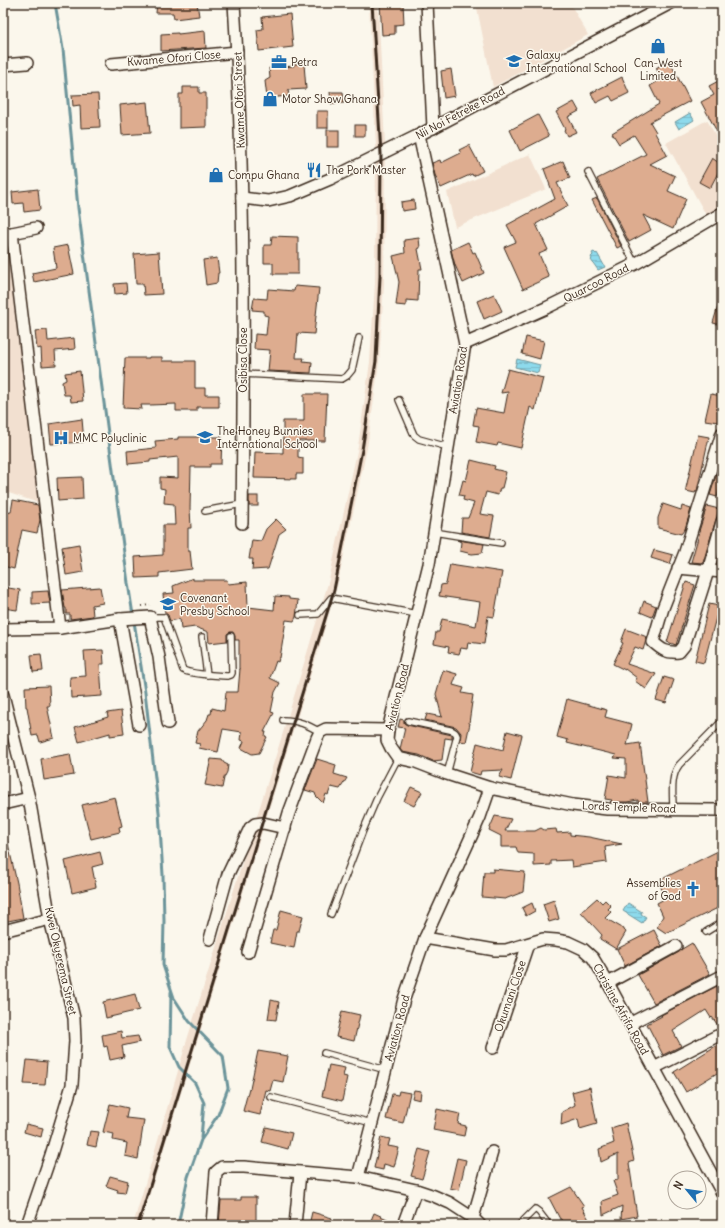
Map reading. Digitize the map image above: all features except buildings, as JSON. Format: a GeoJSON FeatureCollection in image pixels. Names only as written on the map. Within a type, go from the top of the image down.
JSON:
{"type":"FeatureCollection","features":[{"type":"Feature","properties":{"kind":"street","name":"Kwame Ofori Street"},"geometry":{"type":"LineString","coordinates":[[234,3],[242,198]]}},
{"type":"Feature","properties":{"kind":"street"},"geometry":{"type":"LineString","coordinates":[[427,3],[433,128]]}},
{"type":"Feature","properties":{"kind":"street","name":"Nii Noi Fetreke Road"},"geometry":{"type":"LineString","coordinates":[[242,198],[268,201],[290,196],[330,179],[433,128],[671,3]]}},
{"type":"Feature","properties":{"kind":"street","name":"Kwame Ofori Close"},"geometry":{"type":"LineString","coordinates":[[110,64],[237,52]]}},
{"type":"Feature","properties":{"kind":"street"},"geometry":{"type":"LineString","coordinates":[[3,65],[27,63]]}},
{"type":"Feature","properties":{"kind":"street","name":"Aviation Road"},"geometry":{"type":"LineString","coordinates":[[398,758],[387,740],[388,730],[429,564],[465,344],[419,135]]}},
{"type":"Feature","properties":{"kind":"street","name":"Osibisa Close"},"geometry":{"type":"LineString","coordinates":[[242,198],[242,523]]}},
{"type":"Feature","properties":{"kind":"street","name":"Quarcoo Road"},"geometry":{"type":"LineString","coordinates":[[465,344],[546,308],[635,264],[722,213]]}},
{"type":"Feature","properties":{"kind":"street"},"geometry":{"type":"LineString","coordinates":[[36,228],[8,234],[60,628]]}},
{"type":"Feature","properties":{"kind":"street"},"geometry":{"type":"LineString","coordinates":[[722,433],[653,642],[661,650],[671,653],[679,652],[684,646],[722,522]]}},
{"type":"Feature","properties":{"kind":"street"},"geometry":{"type":"LineString","coordinates":[[678,568],[722,572]]}},
{"type":"Feature","properties":{"kind":"street"},"geometry":{"type":"LineString","coordinates":[[3,629],[60,628],[147,617],[159,657],[168,723]]}},
{"type":"Feature","properties":{"kind":"street"},"geometry":{"type":"LineString","coordinates":[[125,619],[139,725]]}},
{"type":"Feature","properties":{"kind":"street","name":"Kwei Okyerema Street"},"geometry":{"type":"LineString","coordinates":[[3,695],[29,798],[50,919],[74,1018],[75,1041],[72,1085],[51,1155],[27,1225]]}},
{"type":"Feature","properties":{"kind":"street"},"geometry":{"type":"LineString","coordinates":[[248,952],[284,828],[320,732],[326,729],[388,730]]}},
{"type":"Feature","properties":{"kind":"street"},"geometry":{"type":"LineString","coordinates":[[398,758],[416,762],[490,788]]}},
{"type":"Feature","properties":{"kind":"street","name":"Aviation Road"},"geometry":{"type":"LineString","coordinates":[[358,1177],[404,999],[425,938],[480,817],[490,788]]}},
{"type":"Feature","properties":{"kind":"street","name":"Lords Temple Road"},"geometry":{"type":"LineString","coordinates":[[490,788],[580,806],[606,809],[722,811]]}},
{"type":"Feature","properties":{"kind":"street"},"geometry":{"type":"LineString","coordinates":[[3,804],[29,798]]}},
{"type":"Feature","properties":{"kind":"street"},"geometry":{"type":"LineString","coordinates":[[210,939],[228,874],[250,828],[255,824],[262,822],[284,828]]}},
{"type":"Feature","properties":{"kind":"street"},"geometry":{"type":"LineString","coordinates":[[3,931],[50,919]]}},
{"type":"Feature","properties":{"kind":"street","name":"Christine Afrifa Road"},"geometry":{"type":"LineString","coordinates":[[425,938],[494,950],[506,950],[543,939],[573,944],[583,949],[593,958],[631,1023],[722,1193]]}},
{"type":"Feature","properties":{"kind":"street","name":"Okumani Close"},"geometry":{"type":"LineString","coordinates":[[493,1048],[528,944]]}},
{"type":"Feature","properties":{"kind":"street"},"geometry":{"type":"LineString","coordinates":[[608,983],[676,946]]}},
{"type":"Feature","properties":{"kind":"street"},"geometry":{"type":"LineString","coordinates":[[631,1023],[720,977]]}},
{"type":"Feature","properties":{"kind":"street"},"geometry":{"type":"LineString","coordinates":[[654,1068],[717,1036]]}},
{"type":"Feature","properties":{"kind":"street"},"geometry":{"type":"LineString","coordinates":[[212,1225],[216,1172],[222,1167],[244,1167],[358,1177],[416,1190],[450,1202],[476,1222],[492,1152]]}},
{"type":"Feature","properties":{"kind":"street"},"geometry":{"type":"LineString","coordinates":[[295,1225],[300,1172]]}},
{"type":"Feature","properties":{"kind":"street"},"geometry":{"type":"LineString","coordinates":[[403,1225],[416,1190]]}},
{"type":"Feature","properties":{"kind":"lane"},"geometry":{"type":"LineString","coordinates":[[588,172],[635,264]]}},
{"type":"Feature","properties":{"kind":"lane"},"geometry":{"type":"LineString","coordinates":[[243,374],[342,379],[352,370],[359,338]]}},
{"type":"Feature","properties":{"kind":"lane"},"geometry":{"type":"LineString","coordinates":[[399,400],[414,435],[419,439],[448,447]]}},
{"type":"Feature","properties":{"kind":"lane"},"geometry":{"type":"LineString","coordinates":[[205,511],[242,504]]}},
{"type":"Feature","properties":{"kind":"lane"},"geometry":{"type":"LineString","coordinates":[[434,532],[500,543]]}},
{"type":"Feature","properties":{"kind":"lane"},"geometry":{"type":"LineString","coordinates":[[300,615],[318,614],[331,598],[417,614]]}},
{"type":"Feature","properties":{"kind":"lane"},"geometry":{"type":"LineString","coordinates":[[147,617],[164,618],[183,670],[186,672],[207,675],[231,675],[231,636]]}},
{"type":"Feature","properties":{"kind":"lane"},"geometry":{"type":"LineString","coordinates":[[202,637],[207,675]]}},
{"type":"Feature","properties":{"kind":"lane"},"geometry":{"type":"LineString","coordinates":[[283,720],[295,720],[320,732]]}},
{"type":"Feature","properties":{"kind":"lane"},"geometry":{"type":"LineString","coordinates":[[408,720],[457,733],[447,774]]}},
{"type":"Feature","properties":{"kind":"lane"},"geometry":{"type":"LineString","coordinates":[[673,809],[672,789],[675,770],[722,721]]}},
{"type":"Feature","properties":{"kind":"lane"},"geometry":{"type":"LineString","coordinates":[[331,914],[377,798],[398,758]]}},
{"type":"Feature","properties":{"kind":"lane"},"geometry":{"type":"LineString","coordinates":[[706,932],[722,922]]}},
{"type":"Feature","properties":{"kind":"lane"},"geometry":{"type":"LineString","coordinates":[[324,1053],[386,1070]]}},
{"type":"Feature","properties":{"kind":"lane"},"geometry":{"type":"LineString","coordinates":[[271,1097],[372,1123]]}},
{"type":"Feature","properties":{"kind":"lane"},"geometry":{"type":"LineString","coordinates":[[519,1225],[535,1209],[549,1225]]}},
{"type":"Feature","properties":{"kind":"shaded area"},"geometry":{"type":"Polygon","coordinates":[[[369,3],[378,3],[385,146],[384,283],[379,363],[367,448],[338,582],[320,644],[140,1225],[133,1225],[187,1040],[329,580],[358,447],[370,362],[375,283],[376,146],[369,3]]]}},
{"type":"Feature","properties":{"kind":"shaded area","name":"Galaxy International School"},"geometry":{"type":"Polygon","coordinates":[[[476,3],[570,3],[588,35],[493,87],[476,3]]]}},
{"type":"Feature","properties":{"kind":"shaded area"},"geometry":{"type":"Polygon","coordinates":[[[707,120],[722,147],[722,215],[710,222],[666,143],[707,120]]]}},
{"type":"Feature","properties":{"kind":"shaded area"},"geometry":{"type":"Polygon","coordinates":[[[530,154],[546,189],[455,227],[447,192],[530,154]]]}},
{"type":"Feature","properties":{"kind":"shaded area"},"geometry":{"type":"Polygon","coordinates":[[[6,242],[42,504],[3,491],[3,243],[6,242]]]}},
{"type":"Feature","properties":{"kind":"water"},"geometry":{"type":"Polygon","coordinates":[[[690,113],[694,120],[679,129],[675,122],[690,113]]]}},
{"type":"Feature","properties":{"kind":"water"},"geometry":{"type":"Polygon","coordinates":[[[594,252],[596,254],[597,253],[605,267],[598,270],[591,260],[593,255],[592,253],[594,252]]]}},
{"type":"Feature","properties":{"kind":"water"},"geometry":{"type":"Polygon","coordinates":[[[517,359],[540,365],[538,373],[515,367],[517,359]]]}},
{"type":"Feature","properties":{"kind":"water"},"geometry":{"type":"Polygon","coordinates":[[[628,903],[642,912],[641,914],[646,917],[642,923],[623,911],[628,903]]]}},
{"type":"Feature","properties":{"kind":"waterway"},"geometry":{"type":"LineString","coordinates":[[55,3],[63,49],[78,208],[128,583],[145,692],[159,812],[163,875],[163,965],[174,998],[189,1021],[223,1056],[228,1088],[218,1115],[201,1140],[188,1177],[178,1225]]}},
{"type":"Feature","properties":{"kind":"waterway"},"geometry":{"type":"LineString","coordinates":[[171,992],[170,1047],[179,1067],[195,1083],[204,1103],[201,1138]]}},
{"type":"Feature","properties":{"kind":"railway"},"geometry":{"type":"LineString","coordinates":[[138,1225],[334,590],[362,450],[376,361],[380,276],[381,154],[372,3]]}},
{"type":"Feature","properties":{"kind":"place","name":"Can-West Limited"},"geometry":{"type":"Point","coordinates":[658,46]}},
{"type":"Feature","properties":{"kind":"place","name":"Galaxy International School"},"geometry":{"type":"Point","coordinates":[514,61]}},
{"type":"Feature","properties":{"kind":"place","name":"Petra"},"geometry":{"type":"Point","coordinates":[279,62]}},
{"type":"Feature","properties":{"kind":"place","name":"Motor Show Ghana"},"geometry":{"type":"Point","coordinates":[270,99]}},
{"type":"Feature","properties":{"kind":"place","name":"The Pork Master"},"geometry":{"type":"Point","coordinates":[314,170]}},
{"type":"Feature","properties":{"kind":"place","name":"Compu Ghana"},"geometry":{"type":"Point","coordinates":[216,175]}},
{"type":"Feature","properties":{"kind":"place","name":"The Honey Bunnies International School"},"geometry":{"type":"Point","coordinates":[205,437]}},
{"type":"Feature","properties":{"kind":"place","name":"MMC Polyclinic"},"geometry":{"type":"Point","coordinates":[61,438]}},
{"type":"Feature","properties":{"kind":"place","name":"Covenant Presby School"},"geometry":{"type":"Point","coordinates":[168,604]}},
{"type":"Feature","properties":{"kind":"place","name":"Assemblies of God"},"geometry":{"type":"Point","coordinates":[693,889]}}]}
